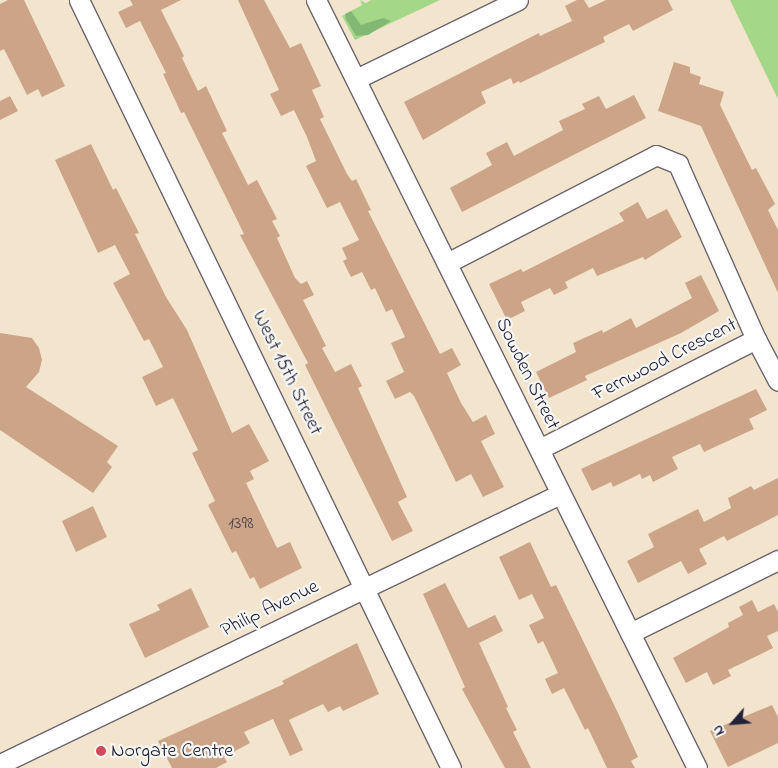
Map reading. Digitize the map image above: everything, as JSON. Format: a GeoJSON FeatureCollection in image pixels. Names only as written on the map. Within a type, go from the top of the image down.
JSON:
{"type":"FeatureCollection","features":[{"type":"Feature","properties":{"kind":"street","name":"West 15th Street"},"geometry":{"type":"LineString","coordinates":[[79,0],[366,588],[451,768]]}},
{"type":"Feature","properties":{"kind":"street","name":"Sowden Street"},"geometry":{"type":"LineString","coordinates":[[316,0],[697,768]]}},
{"type":"Feature","properties":{"kind":"street"},"geometry":{"type":"LineString","coordinates":[[356,79],[518,0]]}},
{"type":"Feature","properties":{"kind":"street","name":"Fernwood Crescent"},"geometry":{"type":"LineString","coordinates":[[446,263],[656,155],[678,164],[756,339],[539,449]]}},
{"type":"Feature","properties":{"kind":"street"},"geometry":{"type":"LineString","coordinates":[[756,339],[778,382]]}},
{"type":"Feature","properties":{"kind":"street","name":"Philip Avenue"},"geometry":{"type":"LineString","coordinates":[[0,764],[560,494]]}},
{"type":"Feature","properties":{"kind":"street"},"geometry":{"type":"LineString","coordinates":[[630,632],[778,560]]}},
{"type":"Feature","properties":{"kind":"green space"},"geometry":{"type":"Polygon","coordinates":[[[360,0],[366,3],[371,0],[440,0],[355,40],[342,16],[362,5],[360,0]]]}},
{"type":"Feature","properties":{"kind":"green space"},"geometry":{"type":"Polygon","coordinates":[[[730,0],[778,0],[778,99],[730,0]]]}},
{"type":"Feature","properties":{"kind":"green space"},"geometry":{"type":"Polygon","coordinates":[[[351,11],[361,25],[383,18],[391,21],[368,35],[356,36],[345,14],[351,11]]]}},
{"type":"Feature","properties":{"kind":"building"},"geometry":{"type":"Polygon","coordinates":[[[8,0],[24,0],[65,86],[42,97],[38,89],[27,95],[4,49],[0,51],[0,4],[8,0]]]}},
{"type":"Feature","properties":{"kind":"building"},"geometry":{"type":"Polygon","coordinates":[[[130,0],[181,0],[161,10],[184,56],[182,58],[198,91],[206,86],[227,131],[222,133],[248,185],[257,180],[277,219],[272,221],[280,236],[277,238],[295,278],[301,284],[307,281],[314,295],[303,300],[326,346],[322,348],[335,372],[351,364],[362,386],[358,388],[407,497],[398,502],[413,531],[392,541],[305,365],[308,363],[240,235],[244,234],[184,112],[181,113],[163,74],[166,73],[140,21],[126,28],[118,12],[133,5],[130,0]]]}},
{"type":"Feature","properties":{"kind":"building"},"geometry":{"type":"Polygon","coordinates":[[[238,0],[264,0],[290,48],[301,43],[321,86],[312,90],[324,117],[320,119],[347,174],[352,181],[356,179],[371,210],[368,211],[440,354],[452,348],[461,365],[447,373],[461,403],[473,422],[486,415],[495,434],[481,441],[504,487],[483,497],[471,474],[456,482],[414,396],[410,392],[395,399],[386,381],[404,372],[391,343],[405,337],[392,309],[386,312],[375,288],[371,290],[362,272],[351,277],[343,261],[347,259],[342,248],[359,240],[340,202],[327,208],[306,166],[316,161],[307,137],[294,110],[281,116],[270,94],[279,90],[238,0]]]}},
{"type":"Feature","properties":{"kind":"building"},"geometry":{"type":"Polygon","coordinates":[[[577,0],[584,0],[589,8],[606,0],[668,0],[673,10],[633,31],[629,24],[603,37],[605,42],[520,83],[519,81],[513,84],[511,78],[481,92],[486,103],[423,140],[404,102],[539,33],[540,36],[572,21],[565,6],[577,0]]]}},
{"type":"Feature","properties":{"kind":"building"},"geometry":{"type":"Polygon","coordinates":[[[674,62],[690,67],[690,73],[701,77],[699,84],[724,92],[720,105],[752,170],[756,168],[775,204],[768,210],[778,230],[778,293],[701,126],[658,111],[674,62]]]}},
{"type":"Feature","properties":{"kind":"building"},"geometry":{"type":"Polygon","coordinates":[[[634,95],[646,118],[462,212],[450,188],[492,165],[486,153],[507,142],[514,156],[563,130],[559,121],[585,109],[582,104],[599,96],[606,109],[634,95]]]}},
{"type":"Feature","properties":{"kind":"building"},"geometry":{"type":"Polygon","coordinates":[[[10,96],[18,111],[0,120],[0,101],[10,96]]]}},
{"type":"Feature","properties":{"kind":"building"},"geometry":{"type":"Polygon","coordinates":[[[91,144],[113,190],[116,188],[139,233],[135,234],[166,297],[187,330],[232,433],[249,424],[269,461],[250,471],[254,479],[246,483],[277,548],[290,542],[302,568],[260,589],[254,577],[250,579],[236,551],[232,553],[208,505],[215,501],[192,453],[198,450],[173,398],[156,406],[142,377],[163,367],[149,339],[144,341],[113,283],[130,274],[115,245],[98,253],[55,160],[91,144]]]}},
{"type":"Feature","properties":{"kind":"building"},"geometry":{"type":"Polygon","coordinates":[[[638,202],[647,219],[667,209],[682,237],[645,260],[643,257],[597,276],[593,268],[565,282],[568,288],[554,295],[550,288],[521,302],[525,311],[507,320],[489,284],[521,269],[523,272],[624,221],[619,213],[638,202]]]}},
{"type":"Feature","properties":{"kind":"building"},"geometry":{"type":"Polygon","coordinates":[[[701,275],[719,311],[681,333],[585,376],[587,380],[549,398],[536,372],[576,352],[573,343],[602,330],[603,333],[631,318],[636,328],[692,298],[685,283],[701,275]]]}},
{"type":"Feature","properties":{"kind":"building"},"geometry":{"type":"Polygon","coordinates":[[[0,333],[32,338],[39,348],[42,360],[39,372],[26,387],[118,446],[107,462],[112,467],[93,493],[0,430],[0,333]]]}},
{"type":"Feature","properties":{"kind":"building"},"geometry":{"type":"Polygon","coordinates":[[[756,389],[767,410],[749,419],[754,429],[704,452],[700,444],[672,457],[678,469],[653,482],[650,475],[642,479],[640,474],[613,487],[611,482],[592,491],[581,469],[756,389]]]}},
{"type":"Feature","properties":{"kind":"building"},"geometry":{"type":"Polygon","coordinates":[[[778,478],[778,515],[727,541],[724,536],[699,549],[707,564],[688,574],[681,561],[638,583],[627,561],[654,547],[648,534],[698,509],[704,522],[731,508],[728,498],[751,486],[754,490],[778,478]]]}},
{"type":"Feature","properties":{"kind":"building"},"geometry":{"type":"Polygon","coordinates":[[[93,506],[107,537],[76,552],[62,521],[93,506]]]}},
{"type":"Feature","properties":{"kind":"building"},"geometry":{"type":"Polygon","coordinates":[[[530,542],[551,587],[556,585],[618,713],[638,757],[631,761],[635,768],[607,768],[588,728],[585,730],[564,688],[552,694],[545,679],[558,673],[543,641],[538,644],[529,625],[544,618],[532,594],[519,600],[499,557],[530,542]]]}},
{"type":"Feature","properties":{"kind":"building"},"geometry":{"type":"Polygon","coordinates":[[[445,583],[468,628],[495,615],[503,631],[479,643],[517,730],[513,732],[531,768],[505,768],[462,689],[465,687],[423,594],[445,583]]]}},
{"type":"Feature","properties":{"kind":"building"},"geometry":{"type":"Polygon","coordinates":[[[191,588],[209,627],[145,658],[129,624],[160,610],[157,605],[191,588]]]}},
{"type":"Feature","properties":{"kind":"building"},"geometry":{"type":"Polygon","coordinates":[[[752,600],[758,612],[774,604],[778,612],[778,631],[767,636],[773,648],[728,670],[731,676],[713,685],[707,672],[686,683],[673,658],[729,627],[728,623],[743,615],[739,607],[752,600]]]}},
{"type":"Feature","properties":{"kind":"building"},"geometry":{"type":"Polygon","coordinates":[[[357,643],[379,694],[343,711],[340,706],[328,712],[323,704],[289,720],[303,750],[290,756],[273,719],[244,732],[250,743],[224,757],[227,762],[216,768],[172,768],[158,741],[284,684],[282,681],[357,643]]]}},
{"type":"Feature","properties":{"kind":"building"},"geometry":{"type":"Polygon","coordinates":[[[772,705],[778,717],[778,743],[728,767],[710,731],[772,705]]]}},
{"type":"Feature","properties":{"kind":"place","name":"Norgate Centre"},"geometry":{"type":"Point","coordinates":[101,751]}}]}
